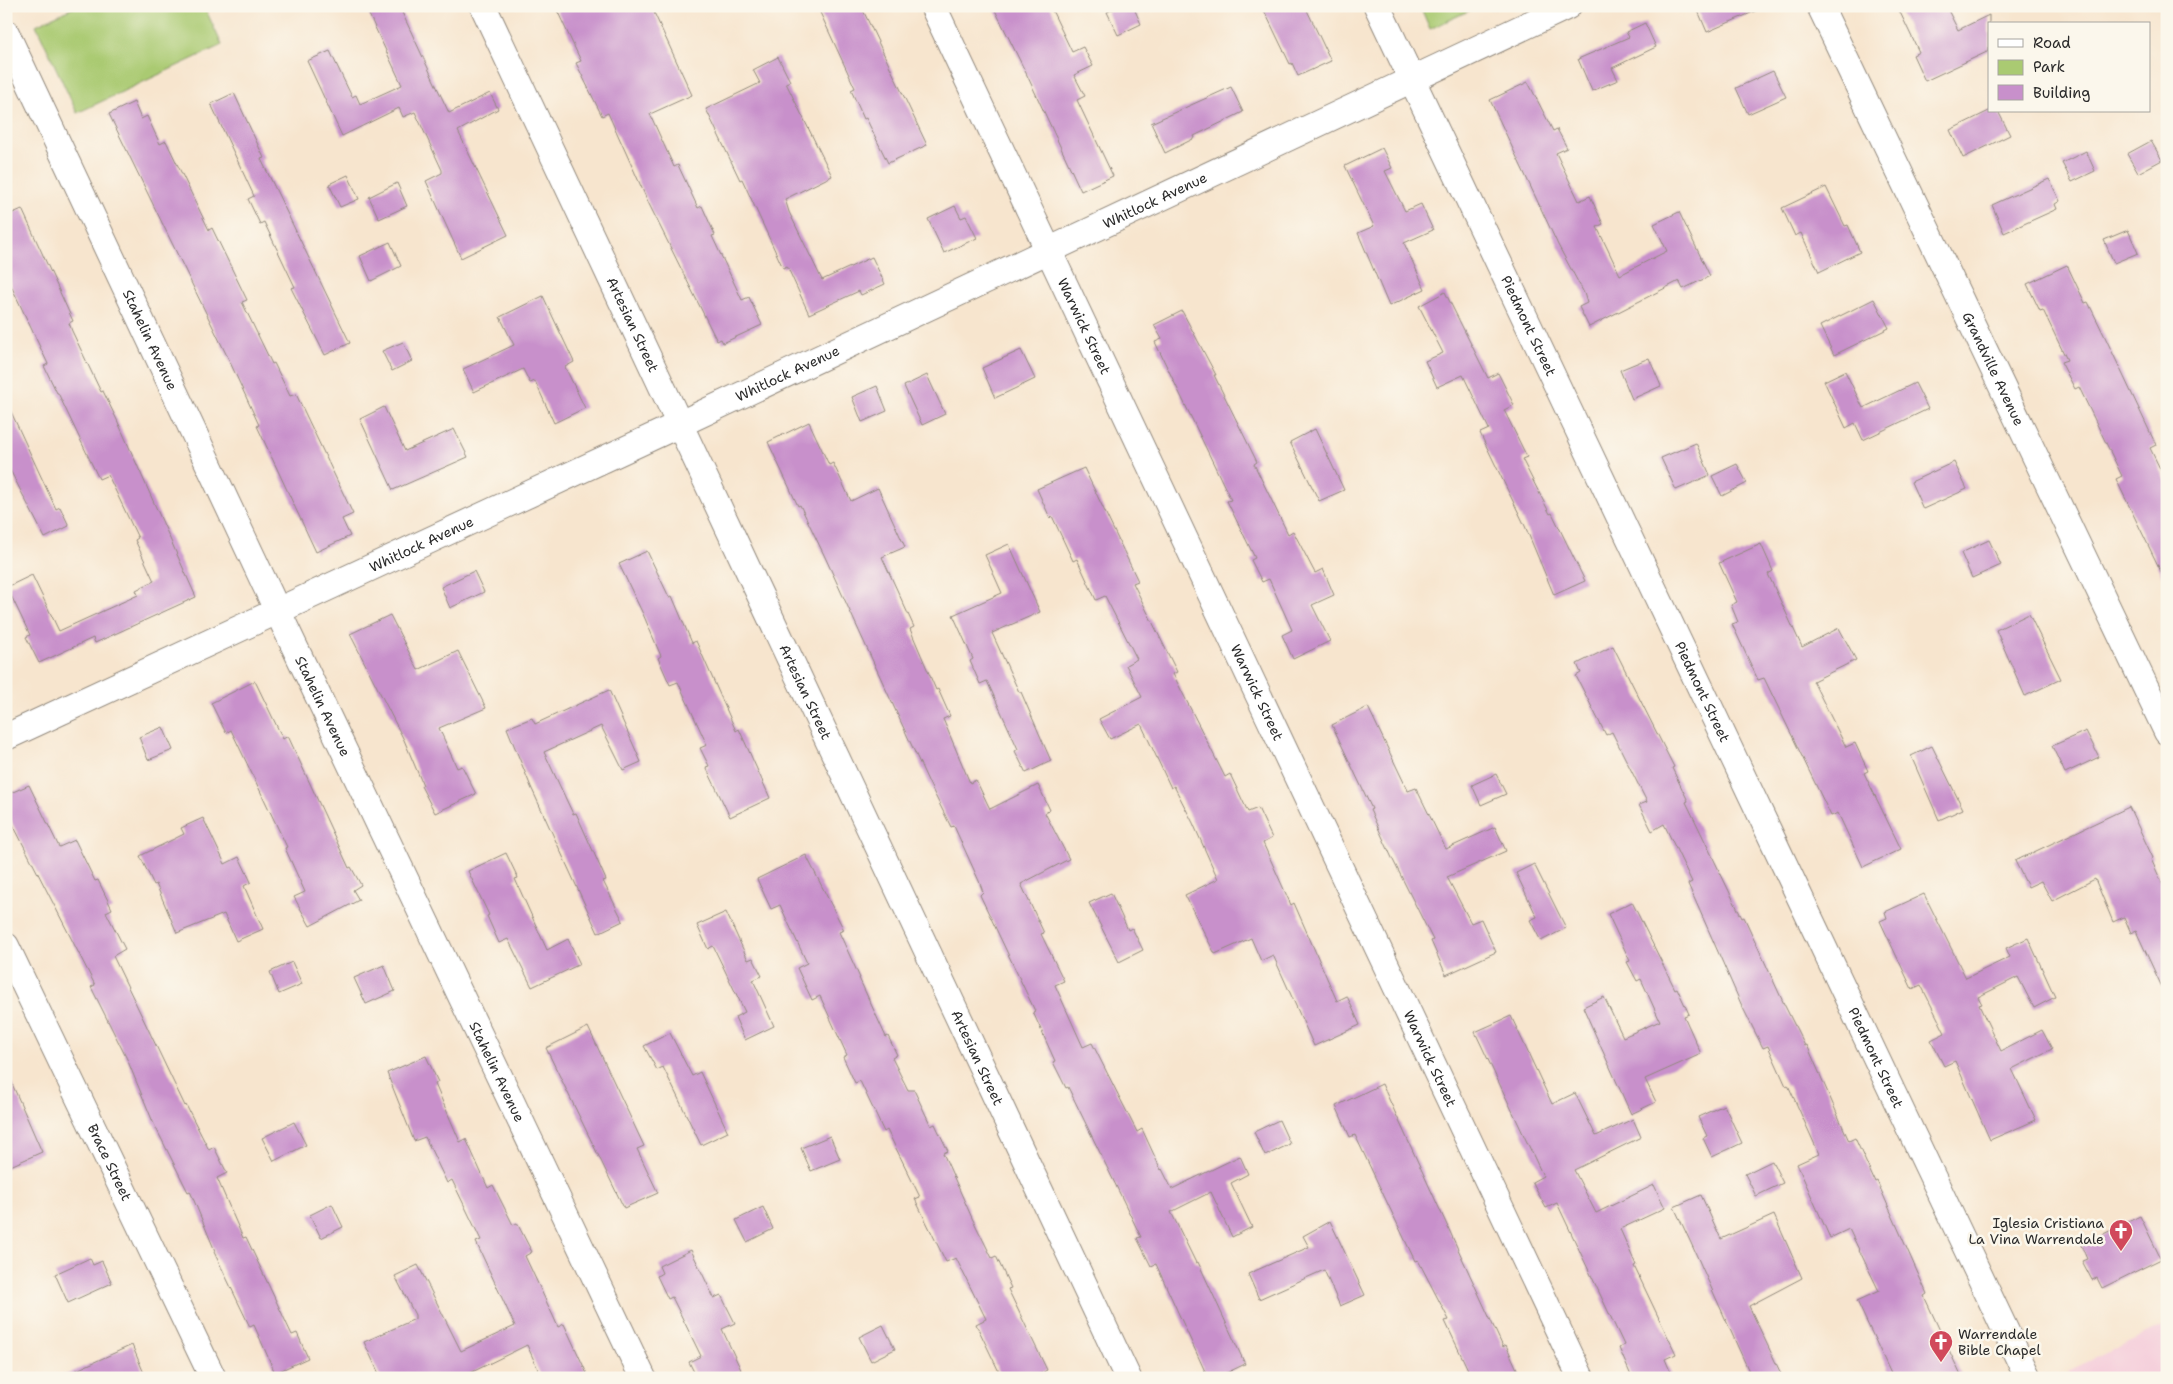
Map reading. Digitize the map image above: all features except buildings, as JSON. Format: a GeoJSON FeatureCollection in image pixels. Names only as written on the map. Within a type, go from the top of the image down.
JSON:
{"type":"FeatureCollection","features":[{"type":"Feature","properties":{"kind":"street","name":"Artesian Street"},"geometry":{"type":"LineString","coordinates":[[482,6],[1128,1378]]}},
{"type":"Feature","properties":{"kind":"street","name":"Warwick Street"},"geometry":{"type":"LineString","coordinates":[[933,6],[1581,1378]]}},
{"type":"Feature","properties":{"kind":"street","name":"Piedmont Street"},"geometry":{"type":"LineString","coordinates":[[1377,6],[2028,1378]]}},
{"type":"Feature","properties":{"kind":"street","name":"Whitlock Avenue"},"geometry":{"type":"LineString","coordinates":[[6,736],[278,612],[1568,6]]}},
{"type":"Feature","properties":{"kind":"street","name":"Grandville Avenue"},"geometry":{"type":"LineString","coordinates":[[1820,6],[2167,732]]}},
{"type":"Feature","properties":{"kind":"street","name":"Stahelin Avenue"},"geometry":{"type":"LineString","coordinates":[[6,33],[278,612],[643,1378]]}},
{"type":"Feature","properties":{"kind":"street","name":"Brace Street"},"geometry":{"type":"LineString","coordinates":[[6,946],[213,1378]]}},
{"type":"Feature","properties":{"kind":"shaded area"},"geometry":{"type":"Polygon","coordinates":[[[2167,1324],[2167,1378],[2071,1378],[2068,1371],[2167,1324]]]}},
{"type":"Feature","properties":{"kind":"green space"},"geometry":{"type":"Polygon","coordinates":[[[77,6],[204,6],[222,45],[77,113],[36,25],[77,6]]]}},
{"type":"Feature","properties":{"kind":"green space"},"geometry":{"type":"Polygon","coordinates":[[[1420,6],[1479,6],[1430,29],[1420,6]]]}},
{"type":"Feature","properties":{"kind":"place","name":"Iglesia Cristiana La Vina Warrendale"},"geometry":{"type":"Point","coordinates":[2121,1252]}},
{"type":"Feature","properties":{"kind":"place","name":"Warrendale Bible Chapel"},"geometry":{"type":"Point","coordinates":[1941,1363]}}]}
